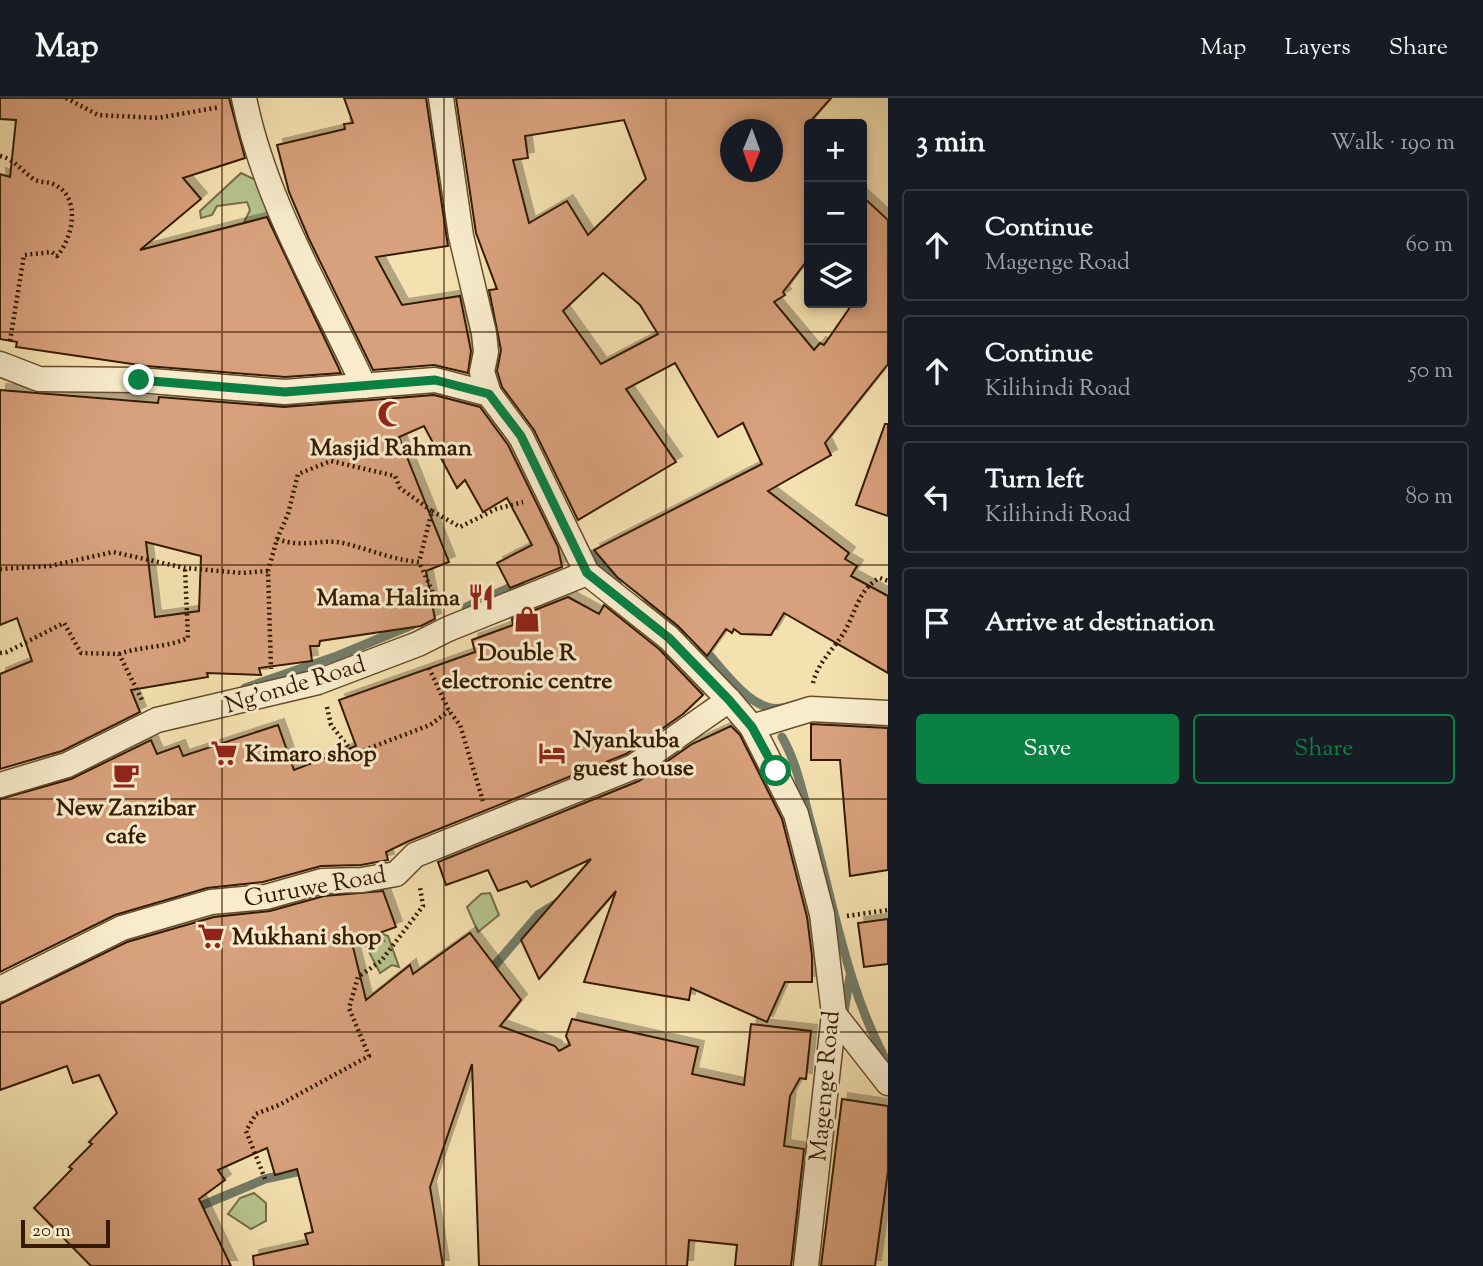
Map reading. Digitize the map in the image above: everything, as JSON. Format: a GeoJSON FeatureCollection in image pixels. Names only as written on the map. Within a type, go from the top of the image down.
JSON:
{"type":"FeatureCollection","features":[{"type":"Feature","properties":{"kind":"street"},"geometry":{"type":"LineString","coordinates":[[244,98],[251,135],[271,188],[364,386]]}},
{"type":"Feature","properties":{"kind":"street"},"geometry":{"type":"LineString","coordinates":[[441,98],[461,236],[484,333],[486,352],[482,372],[489,394],[521,436],[587,573]]}},
{"type":"Feature","properties":{"kind":"street"},"geometry":{"type":"LineString","coordinates":[[2,365],[39,379],[139,380],[285,392],[435,380],[489,394]]}},
{"type":"Feature","properties":{"kind":"street","name":"Ng'onde Road"},"geometry":{"type":"LineString","coordinates":[[0,785],[67,765],[158,720],[318,682],[418,645],[449,629],[587,573]]}},
{"type":"Feature","properties":{"kind":"street","name":"Magenge Road"},"geometry":{"type":"LineString","coordinates":[[587,573],[669,638],[729,700],[752,727],[796,814],[822,914],[834,1014],[806,1266]]}},
{"type":"Feature","properties":{"kind":"street","name":"Guruwe Road"},"geometry":{"type":"LineString","coordinates":[[0,989],[122,928],[211,902],[266,897],[322,881],[362,880],[396,874],[415,855],[633,767],[729,700]]}},
{"type":"Feature","properties":{"kind":"street"},"geometry":{"type":"LineString","coordinates":[[752,727],[811,709],[888,713]]}},
{"type":"Feature","properties":{"kind":"street"},"geometry":{"type":"LineString","coordinates":[[834,1014],[888,1083]]}},
{"type":"Feature","properties":{"kind":"path"},"geometry":{"type":"LineString","coordinates":[[66,98],[98,115],[158,118],[234,104],[244,98]]}},
{"type":"Feature","properties":{"kind":"path"},"geometry":{"type":"LineString","coordinates":[[0,156],[21,167],[34,181],[54,184],[67,196],[73,211],[67,245],[57,256],[52,252],[24,255],[2,365]]}},
{"type":"Feature","properties":{"kind":"path"},"geometry":{"type":"LineString","coordinates":[[271,695],[268,571],[277,539],[288,514],[298,474],[331,461],[395,476],[400,488],[460,527],[496,509],[550,496]]}},
{"type":"Feature","properties":{"kind":"path"},"geometry":{"type":"LineString","coordinates":[[432,511],[419,562],[449,629]]}},
{"type":"Feature","properties":{"kind":"path"},"geometry":{"type":"LineString","coordinates":[[277,539],[310,545],[345,543],[400,561],[419,562]]}},
{"type":"Feature","properties":{"kind":"path"},"geometry":{"type":"LineString","coordinates":[[0,569],[50,566],[113,552],[185,568],[242,573],[268,571]]}},
{"type":"Feature","properties":{"kind":"path"},"geometry":{"type":"LineString","coordinates":[[0,653],[64,623],[81,653],[119,654],[135,648],[175,644],[188,638],[185,568]]}},
{"type":"Feature","properties":{"kind":"path"},"geometry":{"type":"LineString","coordinates":[[811,709],[813,680],[818,668],[845,631],[873,581],[880,578],[888,581]]}},
{"type":"Feature","properties":{"kind":"path"},"geometry":{"type":"LineString","coordinates":[[418,645],[449,711],[460,724],[480,793],[493,822]]}},
{"type":"Feature","properties":{"kind":"path"},"geometry":{"type":"LineString","coordinates":[[119,654],[138,695],[158,720]]}},
{"type":"Feature","properties":{"kind":"path"},"geometry":{"type":"LineString","coordinates":[[318,682],[324,690],[331,725],[354,754],[430,725],[449,711]]}},
{"type":"Feature","properties":{"kind":"path"},"geometry":{"type":"LineString","coordinates":[[265,1179],[246,1130],[256,1114],[279,1105],[369,1056],[349,1008],[358,977],[382,961],[423,906],[415,855]]}},
{"type":"Feature","properties":{"kind":"path"},"geometry":{"type":"LineString","coordinates":[[836,918],[888,910]]}},
{"type":"Feature","properties":{"kind":"green space"},"geometry":{"type":"Polygon","coordinates":[[[241,173],[262,183],[278,228],[268,236],[241,229],[250,210],[247,202],[217,206],[212,215],[201,218],[200,211],[241,173]]]}},
{"type":"Feature","properties":{"kind":"green space"},"geometry":{"type":"Polygon","coordinates":[[[490,893],[499,915],[478,932],[467,907],[481,894],[490,893]]]}},
{"type":"Feature","properties":{"kind":"green space"},"geometry":{"type":"Polygon","coordinates":[[[380,933],[388,936],[399,967],[392,965],[380,973],[365,944],[373,938],[384,941],[380,933]]]}},
{"type":"Feature","properties":{"kind":"green space"},"geometry":{"type":"Polygon","coordinates":[[[254,1193],[266,1203],[266,1221],[251,1229],[228,1214],[240,1198],[254,1193]]]}},
{"type":"Feature","properties":{"kind":"building"},"geometry":{"type":"Polygon","coordinates":[[[0,98],[229,98],[245,158],[183,178],[201,199],[140,250],[267,217],[341,373],[285,377],[146,366],[16,347],[17,342],[0,339],[0,174],[10,177],[16,120],[0,119],[0,98]]]}},
{"type":"Feature","properties":{"kind":"building"},"geometry":{"type":"Polygon","coordinates":[[[344,98],[426,98],[448,246],[376,257],[402,305],[460,296],[471,351],[468,373],[434,365],[373,370],[309,239],[289,192],[277,145],[345,129],[344,124],[353,123],[344,98]]]}},
{"type":"Feature","properties":{"kind":"building"},"geometry":{"type":"Polygon","coordinates":[[[456,98],[831,98],[813,119],[804,119],[804,265],[783,292],[785,295],[774,302],[814,350],[820,343],[824,345],[850,308],[867,308],[867,201],[888,220],[888,364],[825,443],[831,455],[768,491],[849,553],[845,559],[857,566],[851,576],[888,596],[888,673],[784,613],[771,635],[741,634],[734,629],[732,633],[726,629],[707,656],[678,626],[617,577],[594,550],[762,464],[743,423],[718,437],[675,363],[626,389],[676,462],[578,520],[534,430],[502,387],[497,371],[501,350],[489,290],[497,289],[476,233],[456,98]],[[624,120],[525,136],[528,158],[513,160],[529,223],[567,201],[588,235],[646,179],[624,120]],[[603,273],[563,311],[601,364],[658,334],[640,305],[603,273]]]}},
{"type":"Feature","properties":{"kind":"building"},"geometry":{"type":"Polygon","coordinates":[[[0,390],[158,403],[159,397],[284,407],[434,395],[480,407],[508,445],[558,547],[562,567],[510,588],[497,563],[532,545],[507,498],[483,512],[465,480],[457,488],[424,426],[399,437],[449,562],[426,571],[435,619],[421,626],[320,641],[319,646],[310,646],[312,661],[259,668],[261,675],[207,673],[208,677],[131,690],[140,712],[62,751],[0,769],[0,674],[32,661],[17,618],[0,625],[0,390]],[[146,542],[155,617],[199,611],[201,556],[146,542]]]}},
{"type":"Feature","properties":{"kind":"building"},"geometry":{"type":"Polygon","coordinates":[[[885,424],[888,424],[888,516],[856,505],[885,424]]]}},
{"type":"Feature","properties":{"kind":"building"},"geometry":{"type":"Polygon","coordinates":[[[568,597],[599,614],[604,605],[659,649],[703,695],[683,714],[626,754],[409,841],[386,852],[388,860],[361,865],[321,866],[263,882],[207,888],[115,915],[0,972],[0,799],[71,779],[151,740],[157,754],[179,746],[183,756],[278,725],[294,770],[356,746],[339,700],[475,652],[472,640],[513,625],[512,619],[568,597]]]}},
{"type":"Feature","properties":{"kind":"building"},"geometry":{"type":"Polygon","coordinates":[[[811,724],[888,728],[888,870],[850,876],[840,760],[811,760],[811,724]]]}},
{"type":"Feature","properties":{"kind":"building"},"geometry":{"type":"Polygon","coordinates":[[[731,726],[740,735],[782,819],[807,917],[812,956],[812,982],[785,982],[767,1022],[691,988],[689,1000],[584,982],[616,891],[539,979],[521,940],[591,859],[531,887],[527,881],[498,891],[488,870],[446,885],[438,862],[639,781],[692,744],[731,726]]]}},
{"type":"Feature","properties":{"kind":"building"},"geometry":{"type":"Polygon","coordinates":[[[383,891],[396,927],[352,943],[366,1000],[410,965],[413,974],[470,933],[521,1000],[500,1026],[555,1046],[559,1051],[570,1045],[566,1036],[572,1019],[698,1047],[692,1074],[744,1085],[751,1024],[811,1031],[806,1079],[800,1078],[790,1096],[784,1146],[804,1149],[791,1266],[735,1266],[737,1245],[689,1240],[687,1266],[479,1266],[472,1064],[430,1187],[443,1266],[254,1266],[253,1256],[308,1244],[305,1234],[313,1232],[297,1169],[275,1175],[267,1148],[218,1170],[225,1180],[199,1199],[231,1266],[91,1266],[34,1208],[72,1169],[69,1167],[92,1144],[89,1142],[117,1113],[99,1075],[73,1083],[67,1066],[0,1090],[0,1004],[127,942],[214,917],[270,911],[324,896],[383,891]]]}},
{"type":"Feature","properties":{"kind":"building"},"geometry":{"type":"Polygon","coordinates":[[[888,919],[888,964],[864,967],[858,923],[888,919]]]}},
{"type":"Feature","properties":{"kind":"building"},"geometry":{"type":"Polygon","coordinates":[[[842,1099],[888,1106],[888,1171],[875,1266],[821,1266],[842,1099]]]}},
{"type":"Feature","properties":{"kind":"waterway"},"geometry":{"type":"LineString","coordinates":[[324,405],[351,399]]}},
{"type":"Feature","properties":{"kind":"waterway"},"geometry":{"type":"LineString","coordinates":[[262,401],[300,409]]}},
{"type":"Feature","properties":{"kind":"waterway"},"geometry":{"type":"LineString","coordinates":[[585,551],[593,556],[618,585]]}},
{"type":"Feature","properties":{"kind":"waterway"},"geometry":{"type":"LineString","coordinates":[[466,607],[520,583]]}},
{"type":"Feature","properties":{"kind":"waterway"},"geometry":{"type":"LineString","coordinates":[[642,604],[666,616],[686,633]]}},
{"type":"Feature","properties":{"kind":"waterway"},"geometry":{"type":"LineString","coordinates":[[245,688],[337,656],[412,625]]}},
{"type":"Feature","properties":{"kind":"waterway"},"geometry":{"type":"LineString","coordinates":[[702,647],[748,696],[770,708],[782,708]]}},
{"type":"Feature","properties":{"kind":"waterway"},"geometry":{"type":"LineString","coordinates":[[782,737],[799,779],[852,977],[862,1007],[888,1064]]}},
{"type":"Feature","properties":{"kind":"waterway"},"geometry":{"type":"LineString","coordinates":[[489,972],[539,914],[557,903]]}},
{"type":"Feature","properties":{"kind":"waterway"},"geometry":{"type":"LineString","coordinates":[[843,1018],[850,976]]}},
{"type":"Feature","properties":{"kind":"waterway"},"geometry":{"type":"LineString","coordinates":[[191,1210],[265,1179],[310,1169]]}},
{"type":"Feature","properties":{"kind":"place","name":"Masjid Rahman"},"geometry":{"type":"Point","coordinates":[391,414]}},
{"type":"Feature","properties":{"kind":"place","name":"Mama Halima"},"geometry":{"type":"Point","coordinates":[481,597]}},
{"type":"Feature","properties":{"kind":"place","name":"Double R electronic centre"},"geometry":{"type":"Point","coordinates":[527,619]}},
{"type":"Feature","properties":{"kind":"place","name":"Kimaro shop"},"geometry":{"type":"Point","coordinates":[224,753]}},
{"type":"Feature","properties":{"kind":"place","name":"Nyankuba guest house"},"geometry":{"type":"Point","coordinates":[552,753]}},
{"type":"Feature","properties":{"kind":"place","name":"New Zanzibar cafe"},"geometry":{"type":"Point","coordinates":[126,775]}},
{"type":"Feature","properties":{"kind":"place","name":"Mukhani shop"},"geometry":{"type":"Point","coordinates":[211,936]}},
{"type":"Feature","properties":{"kind":"route"},"geometry":{"type":"LineString","coordinates":[[139,380],[285,392],[435,380],[489,394],[503,416],[521,436],[587,573],[669,638],[729,700],[752,727],[776,771]]}}]}
